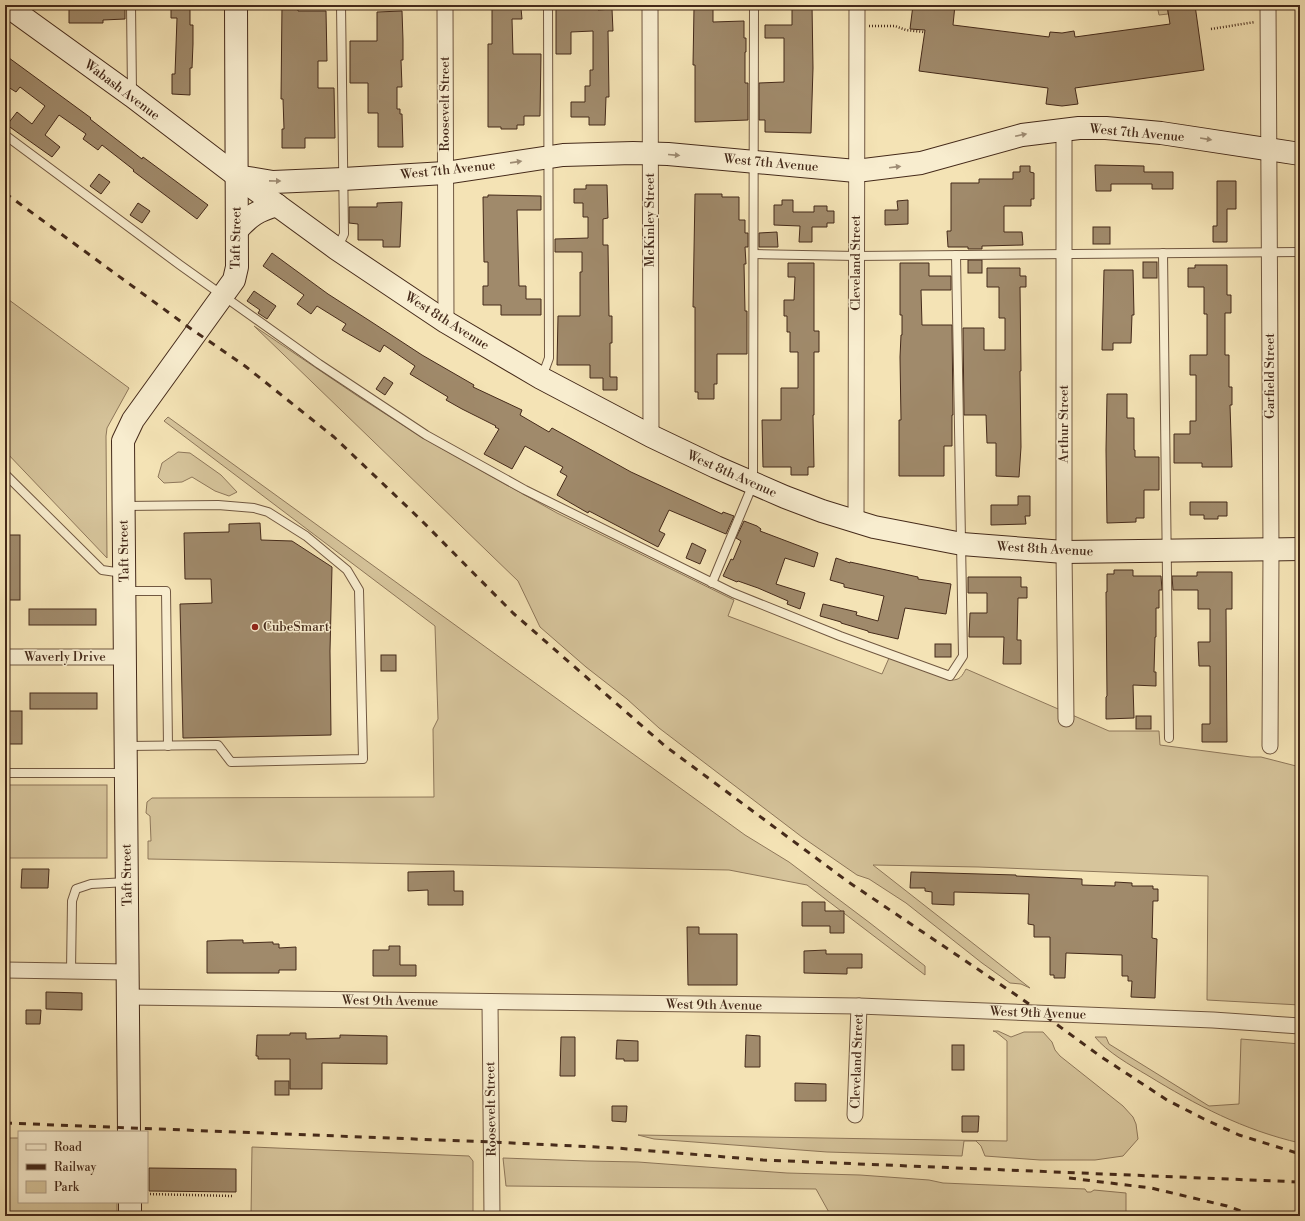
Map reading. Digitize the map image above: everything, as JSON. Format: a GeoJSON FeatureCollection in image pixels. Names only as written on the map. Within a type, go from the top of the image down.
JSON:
{"type":"FeatureCollection","features":[{"type":"Feature","properties":{"kind":"street","name":"Wabash Avenue"},"geometry":{"type":"LineString","coordinates":[[6,5],[27,13],[237,176]]}},
{"type":"Feature","properties":{"kind":"street","name":"Taft Street"},"geometry":{"type":"LineString","coordinates":[[129,1131],[123,441],[133,420],[234,280],[237,267],[236,5]]}},
{"type":"Feature","properties":{"kind":"street","name":"Roosevelt Street"},"geometry":{"type":"LineString","coordinates":[[445,5],[446,322]]}},
{"type":"Feature","properties":{"kind":"street","name":"McKinley Street"},"geometry":{"type":"LineString","coordinates":[[650,5],[651,436]]}},
{"type":"Feature","properties":{"kind":"street","name":"Cleveland Street"},"geometry":{"type":"LineString","coordinates":[[856,522],[857,5]]}},
{"type":"Feature","properties":{"kind":"street","name":"Garfield Street"},"geometry":{"type":"LineString","coordinates":[[1268,5],[1271,550],[1270,746]]}},
{"type":"Feature","properties":{"kind":"street"},"geometry":{"type":"LineString","coordinates":[[195,144],[213,143],[223,139],[237,127]]}},
{"type":"Feature","properties":{"kind":"street","name":"West 7th Avenue"},"geometry":{"type":"LineString","coordinates":[[237,176],[273,182],[343,179],[445,173],[563,155],[650,153],[856,171],[921,163],[1022,134],[1064,129],[1106,128],[1184,136],[1300,154]]}},
{"type":"Feature","properties":{"kind":"street","name":"Arthur Street"},"geometry":{"type":"LineString","coordinates":[[1064,129],[1064,552],[1066,720]]}},
{"type":"Feature","properties":{"kind":"street","name":"West 8th Avenue"},"geometry":{"type":"LineString","coordinates":[[237,176],[337,249],[446,322],[541,378],[651,436],[753,484],[804,505],[874,527],[962,544],[1064,552],[1300,549]]}},
{"type":"Feature","properties":{"kind":"street"},"geometry":{"type":"LineString","coordinates":[[237,230],[250,216],[262,209],[276,205]]}},
{"type":"Feature","properties":{"kind":"street","name":"Waverly Drive"},"geometry":{"type":"LineString","coordinates":[[5,657],[125,657]]}},
{"type":"Feature","properties":{"kind":"street"},"geometry":{"type":"LineString","coordinates":[[5,970],[128,972]]}},
{"type":"Feature","properties":{"kind":"street","name":"West 9th Avenue"},"geometry":{"type":"LineString","coordinates":[[128,997],[859,1006],[1213,1020],[1300,1026]]}},
{"type":"Feature","properties":{"kind":"street","name":"Roosevelt Street"},"geometry":{"type":"LineString","coordinates":[[490,1002],[492,1216]]}},
{"type":"Feature","properties":{"kind":"street","name":"Cleveland Street"},"geometry":{"type":"LineString","coordinates":[[855,1115],[859,1006]]}},
{"type":"Feature","properties":{"kind":"street"},"geometry":{"type":"LineString","coordinates":[[130,1203],[130,1216]]}},
{"type":"Feature","properties":{"kind":"lane"},"geometry":{"type":"LineString","coordinates":[[131,5],[132,96]]}},
{"type":"Feature","properties":{"kind":"lane"},"geometry":{"type":"LineString","coordinates":[[337,249],[344,234],[341,5]]}},
{"type":"Feature","properties":{"kind":"lane"},"geometry":{"type":"LineString","coordinates":[[541,378],[549,358],[548,5]]}},
{"type":"Feature","properties":{"kind":"lane"},"geometry":{"type":"LineString","coordinates":[[712,583],[753,484],[754,5]]}},
{"type":"Feature","properties":{"kind":"lane"},"geometry":{"type":"LineString","coordinates":[[5,136],[223,296],[319,364],[426,434],[525,490],[733,593],[833,633],[950,676],[963,656],[956,255]]}},
{"type":"Feature","properties":{"kind":"lane"},"geometry":{"type":"LineString","coordinates":[[754,254],[856,256],[1300,252]]}},
{"type":"Feature","properties":{"kind":"lane"},"geometry":{"type":"LineString","coordinates":[[1163,253],[1169,738]]}},
{"type":"Feature","properties":{"kind":"lane"},"geometry":{"type":"LineString","coordinates":[[5,474],[102,570],[124,582],[166,591],[168,746]]}},
{"type":"Feature","properties":{"kind":"lane"},"geometry":{"type":"LineString","coordinates":[[123,506],[218,505],[254,508],[268,512],[306,536],[347,570],[359,590],[363,759],[231,762],[218,745],[126,746]]}},
{"type":"Feature","properties":{"kind":"lane"},"geometry":{"type":"LineString","coordinates":[[5,773],[126,773]]}},
{"type":"Feature","properties":{"kind":"lane"},"geometry":{"type":"LineString","coordinates":[[71,971],[72,901],[76,889],[91,884],[127,882]]}},
{"type":"Feature","properties":{"kind":"path"},"geometry":{"type":"LineString","coordinates":[[1211,29],[1256,22]]}},
{"type":"Feature","properties":{"kind":"path"},"geometry":{"type":"LineString","coordinates":[[867,26],[893,26],[906,30],[924,32]]}},
{"type":"Feature","properties":{"kind":"path"},"geometry":{"type":"LineString","coordinates":[[148,1194],[232,1196]]}},
{"type":"Feature","properties":{"kind":"green space"},"geometry":{"type":"Polygon","coordinates":[[[1157,5],[1167,5],[1168,14],[1159,15],[1157,5]]]}},
{"type":"Feature","properties":{"kind":"green space"},"geometry":{"type":"Polygon","coordinates":[[[5,297],[129,388],[107,428],[107,558],[5,451],[5,297]]]}},
{"type":"Feature","properties":{"kind":"green space"},"geometry":{"type":"Polygon","coordinates":[[[254,326],[423,438],[557,513],[734,600],[728,616],[882,674],[889,658],[952,680],[960,677],[966,669],[1109,731],[1159,731],[1160,745],[1261,757],[1300,767],[1300,1005],[1207,1000],[1208,876],[979,867],[873,865],[1030,988],[1021,984],[1010,983],[982,963],[906,903],[869,879],[857,875],[802,837],[659,728],[627,699],[586,667],[540,627],[518,581],[254,326]]]}},
{"type":"Feature","properties":{"kind":"green space"},"geometry":{"type":"Polygon","coordinates":[[[168,417],[745,835],[789,862],[925,966],[925,975],[807,885],[729,870],[148,859],[148,841],[151,841],[150,816],[146,813],[147,802],[152,798],[434,797],[433,729],[438,719],[435,626],[164,421],[168,417]]]}},
{"type":"Feature","properties":{"kind":"green space"},"geometry":{"type":"Polygon","coordinates":[[[178,452],[190,453],[221,475],[237,492],[229,496],[215,491],[192,477],[182,482],[164,483],[158,477],[162,463],[178,452]]]}},
{"type":"Feature","properties":{"kind":"green space"},"geometry":{"type":"Polygon","coordinates":[[[5,785],[107,785],[107,858],[5,858],[5,785]]]}},
{"type":"Feature","properties":{"kind":"green space"},"geometry":{"type":"Polygon","coordinates":[[[993,1031],[998,1031],[1011,1037],[1024,1032],[1043,1032],[1052,1042],[1055,1050],[1060,1056],[1123,1106],[1133,1117],[1136,1124],[1138,1139],[1123,1156],[1095,1160],[1040,1160],[985,1156],[981,1146],[976,1141],[964,1141],[962,1156],[827,1152],[654,1139],[638,1135],[1007,1141],[1007,1041],[993,1031]]]}},
{"type":"Feature","properties":{"kind":"green space"},"geometry":{"type":"Polygon","coordinates":[[[1095,1037],[1106,1037],[1109,1044],[1209,1106],[1239,1104],[1241,1039],[1300,1044],[1300,1143],[1279,1138],[1239,1124],[1202,1106],[1126,1063],[1100,1043],[1095,1037]]]}},
{"type":"Feature","properties":{"kind":"green space"},"geometry":{"type":"Polygon","coordinates":[[[5,1138],[18,1138],[18,1203],[117,1203],[117,1216],[5,1216],[5,1138]]]}},
{"type":"Feature","properties":{"kind":"green space"},"geometry":{"type":"Polygon","coordinates":[[[252,1147],[469,1156],[473,1161],[473,1216],[251,1216],[252,1147]]]}},
{"type":"Feature","properties":{"kind":"green space"},"geometry":{"type":"Polygon","coordinates":[[[503,1158],[638,1162],[787,1173],[860,1175],[929,1180],[943,1183],[1085,1189],[1087,1192],[1094,1190],[1126,1193],[1126,1216],[831,1216],[816,1189],[506,1186],[503,1158]]]}},
{"type":"Feature","properties":{"kind":"building"},"geometry":{"type":"Polygon","coordinates":[[[69,5],[125,5],[125,19],[103,20],[103,23],[69,23],[69,5]]]}},
{"type":"Feature","properties":{"kind":"building"},"geometry":{"type":"Polygon","coordinates":[[[171,5],[190,5],[190,25],[193,25],[193,44],[192,68],[190,68],[190,95],[172,94],[172,74],[175,74],[177,18],[171,18],[171,5]]]}},
{"type":"Feature","properties":{"kind":"building"},"geometry":{"type":"Polygon","coordinates":[[[282,5],[298,5],[298,11],[326,11],[327,61],[318,61],[318,88],[334,88],[335,138],[305,138],[305,148],[282,148],[282,129],[284,129],[283,99],[281,99],[282,5]]]}},
{"type":"Feature","properties":{"kind":"building"},"geometry":{"type":"Polygon","coordinates":[[[556,5],[598,5],[598,10],[612,9],[613,31],[608,31],[609,97],[606,97],[605,125],[589,125],[589,117],[571,117],[571,102],[585,102],[585,86],[590,86],[590,70],[593,70],[593,31],[571,32],[571,54],[556,54],[556,5]]]}},
{"type":"Feature","properties":{"kind":"building"},"geometry":{"type":"Polygon","coordinates":[[[792,5],[812,5],[813,68],[811,133],[765,132],[765,120],[759,120],[759,83],[784,82],[784,38],[765,38],[765,25],[792,25],[792,5]]]}},
{"type":"Feature","properties":{"kind":"building"},"geometry":{"type":"Polygon","coordinates":[[[913,5],[955,5],[953,25],[1049,37],[1050,32],[1062,33],[1074,31],[1075,37],[1170,24],[1167,5],[1195,5],[1204,70],[1075,88],[1078,104],[1062,106],[1046,104],[1048,88],[919,71],[925,30],[910,29],[913,5]]]}},
{"type":"Feature","properties":{"kind":"building"},"geometry":{"type":"Polygon","coordinates":[[[521,8],[522,19],[512,19],[513,54],[541,54],[540,116],[524,116],[524,125],[517,125],[517,129],[488,127],[488,44],[492,44],[492,9],[521,8]]]}},
{"type":"Feature","properties":{"kind":"building"},"geometry":{"type":"Polygon","coordinates":[[[694,8],[713,8],[713,22],[744,21],[744,38],[746,38],[745,83],[748,83],[748,120],[695,122],[695,65],[693,65],[694,8]]]}},
{"type":"Feature","properties":{"kind":"building"},"geometry":{"type":"Polygon","coordinates":[[[402,11],[402,87],[397,87],[397,109],[400,109],[400,114],[402,114],[403,147],[378,147],[378,113],[368,113],[368,83],[350,83],[350,41],[377,41],[377,12],[402,11]]]}},
{"type":"Feature","properties":{"kind":"building"},"geometry":{"type":"Polygon","coordinates":[[[5,55],[91,118],[90,119],[142,159],[143,157],[208,205],[197,219],[133,171],[134,170],[102,145],[98,150],[83,139],[86,134],[59,115],[45,135],[60,147],[52,157],[7,125],[17,112],[32,124],[45,106],[20,87],[16,92],[5,85],[5,55]]]}},
{"type":"Feature","properties":{"kind":"building"},"geometry":{"type":"Polygon","coordinates":[[[1095,165],[1144,166],[1144,172],[1173,172],[1173,189],[1152,189],[1152,184],[1111,184],[1111,191],[1096,191],[1095,165]]]}},
{"type":"Feature","properties":{"kind":"building"},"geometry":{"type":"Polygon","coordinates":[[[1020,166],[1030,166],[1030,172],[1034,173],[1034,199],[1031,199],[1031,206],[1004,206],[1004,232],[1022,232],[1023,245],[982,246],[982,249],[948,247],[947,231],[951,231],[951,183],[979,183],[979,179],[1013,179],[1013,172],[1020,172],[1020,166]]]}},
{"type":"Feature","properties":{"kind":"building"},"geometry":{"type":"Polygon","coordinates":[[[99,174],[110,182],[101,194],[90,186],[99,174]]]}},
{"type":"Feature","properties":{"kind":"building"},"geometry":{"type":"Polygon","coordinates":[[[1217,181],[1236,181],[1236,209],[1227,209],[1227,242],[1213,242],[1213,226],[1217,226],[1217,181]]]}},
{"type":"Feature","properties":{"kind":"building"},"geometry":{"type":"Polygon","coordinates":[[[586,185],[607,185],[608,218],[603,219],[603,245],[608,245],[609,316],[612,316],[610,377],[617,377],[617,390],[603,390],[603,378],[590,378],[590,365],[557,365],[558,316],[580,316],[580,272],[582,272],[582,252],[555,252],[555,239],[588,238],[588,217],[583,217],[583,203],[574,203],[574,189],[586,189],[586,185]]]}},
{"type":"Feature","properties":{"kind":"building"},"geometry":{"type":"Polygon","coordinates":[[[695,194],[722,194],[722,197],[739,197],[739,220],[745,220],[745,233],[748,233],[748,247],[745,247],[746,264],[744,264],[745,311],[747,311],[747,354],[717,354],[717,384],[714,384],[714,399],[698,399],[698,392],[695,392],[695,307],[693,307],[695,194]]]}},
{"type":"Feature","properties":{"kind":"building"},"geometry":{"type":"Polygon","coordinates":[[[488,195],[541,196],[541,210],[517,210],[519,286],[526,286],[526,299],[541,299],[541,315],[501,315],[501,305],[483,305],[483,286],[488,286],[488,262],[484,262],[483,197],[488,197],[488,195]]]}},
{"type":"Feature","properties":{"kind":"building"},"geometry":{"type":"Polygon","coordinates":[[[782,200],[793,200],[793,212],[814,212],[814,206],[827,206],[827,211],[834,211],[834,223],[827,223],[827,227],[812,227],[812,242],[799,242],[800,226],[774,225],[774,205],[782,205],[782,200]]]}},
{"type":"Feature","properties":{"kind":"building"},"geometry":{"type":"Polygon","coordinates":[[[908,200],[908,224],[885,225],[885,210],[898,210],[897,201],[908,200]]]}},
{"type":"Feature","properties":{"kind":"building"},"geometry":{"type":"Polygon","coordinates":[[[402,202],[400,247],[383,247],[383,240],[358,240],[358,224],[349,223],[349,207],[377,207],[377,203],[402,202]]]}},
{"type":"Feature","properties":{"kind":"building"},"geometry":{"type":"Polygon","coordinates":[[[138,203],[150,211],[142,223],[130,215],[138,203]]]}},
{"type":"Feature","properties":{"kind":"building"},"geometry":{"type":"Polygon","coordinates":[[[1093,227],[1110,227],[1110,244],[1093,244],[1093,227]]]}},
{"type":"Feature","properties":{"kind":"building"},"geometry":{"type":"Polygon","coordinates":[[[777,232],[778,247],[759,247],[759,233],[777,232]]]}},
{"type":"Feature","properties":{"kind":"building"},"geometry":{"type":"Polygon","coordinates":[[[272,253],[328,294],[422,355],[474,385],[473,387],[522,410],[520,415],[549,432],[552,428],[631,472],[722,514],[723,512],[734,516],[726,534],[669,510],[659,531],[665,534],[658,547],[589,511],[588,513],[557,495],[567,476],[560,472],[563,467],[525,446],[512,469],[484,454],[499,429],[495,427],[496,426],[446,400],[448,397],[410,374],[415,366],[384,345],[380,352],[342,330],[346,324],[317,306],[311,314],[297,304],[304,295],[263,266],[272,253]]]}},
{"type":"Feature","properties":{"kind":"building"},"geometry":{"type":"Polygon","coordinates":[[[968,260],[982,260],[982,273],[968,273],[968,260]]]}},
{"type":"Feature","properties":{"kind":"building"},"geometry":{"type":"Polygon","coordinates":[[[1143,262],[1157,262],[1157,278],[1143,278],[1143,262]]]}},
{"type":"Feature","properties":{"kind":"building"},"geometry":{"type":"Polygon","coordinates":[[[788,263],[814,263],[814,331],[819,331],[819,352],[814,352],[814,467],[808,467],[808,475],[791,475],[791,467],[763,467],[762,420],[781,420],[781,388],[798,388],[798,352],[790,352],[790,332],[787,332],[787,316],[784,316],[784,300],[794,300],[795,277],[788,277],[788,263]]]}},
{"type":"Feature","properties":{"kind":"building"},"geometry":{"type":"Polygon","coordinates":[[[900,263],[929,263],[929,276],[951,276],[951,290],[921,290],[922,325],[952,325],[952,446],[944,446],[944,476],[899,476],[899,420],[901,420],[900,357],[902,335],[902,315],[900,315],[900,263]]]}},
{"type":"Feature","properties":{"kind":"building"},"geometry":{"type":"Polygon","coordinates":[[[1195,265],[1227,265],[1227,295],[1231,295],[1231,313],[1225,313],[1225,355],[1229,355],[1229,387],[1232,387],[1232,405],[1230,405],[1232,467],[1202,467],[1202,463],[1174,463],[1174,434],[1190,434],[1190,421],[1196,421],[1196,375],[1190,375],[1190,355],[1207,355],[1207,314],[1204,314],[1204,287],[1188,287],[1188,268],[1195,268],[1195,265]]]}},
{"type":"Feature","properties":{"kind":"building"},"geometry":{"type":"Polygon","coordinates":[[[987,268],[1020,268],[1020,276],[1026,276],[1026,287],[1020,287],[1021,447],[1019,477],[996,476],[996,443],[987,443],[986,415],[964,415],[963,328],[984,328],[984,350],[1005,350],[1005,318],[999,318],[999,287],[987,287],[987,268]]]}},
{"type":"Feature","properties":{"kind":"building"},"geometry":{"type":"Polygon","coordinates":[[[1104,270],[1133,270],[1134,315],[1132,315],[1131,343],[1113,343],[1113,350],[1102,350],[1104,270]]]}},
{"type":"Feature","properties":{"kind":"building"},"geometry":{"type":"Polygon","coordinates":[[[254,291],[276,306],[267,319],[258,313],[260,310],[247,301],[254,291]]]}},
{"type":"Feature","properties":{"kind":"building"},"geometry":{"type":"Polygon","coordinates":[[[384,377],[393,383],[385,395],[376,389],[384,377]]]}},
{"type":"Feature","properties":{"kind":"building"},"geometry":{"type":"Polygon","coordinates":[[[1107,394],[1127,394],[1127,418],[1134,418],[1135,457],[1159,457],[1159,490],[1144,490],[1144,518],[1136,518],[1136,522],[1107,523],[1107,394]]]}},
{"type":"Feature","properties":{"kind":"building"},"geometry":{"type":"Polygon","coordinates":[[[1018,496],[1030,496],[1030,516],[1025,516],[1026,524],[991,525],[991,505],[1018,505],[1018,496]]]}},
{"type":"Feature","properties":{"kind":"building"},"geometry":{"type":"Polygon","coordinates":[[[1190,502],[1227,502],[1227,516],[1218,516],[1218,519],[1204,519],[1204,515],[1190,515],[1190,502]]]}},
{"type":"Feature","properties":{"kind":"building"},"geometry":{"type":"Polygon","coordinates":[[[744,521],[757,526],[761,529],[760,531],[818,553],[814,567],[785,558],[776,584],[805,593],[800,609],[787,604],[788,601],[758,588],[723,576],[731,559],[733,560],[741,541],[736,538],[744,521]]]}},
{"type":"Feature","properties":{"kind":"building","name":"CubeSmart"},"geometry":{"type":"Polygon","coordinates":[[[260,523],[261,540],[292,541],[332,567],[330,651],[331,735],[183,738],[180,604],[212,603],[211,579],[185,579],[184,533],[229,532],[229,524],[260,523]]]}},
{"type":"Feature","properties":{"kind":"building"},"geometry":{"type":"Polygon","coordinates":[[[5,535],[20,535],[20,600],[5,600],[5,535]]]}},
{"type":"Feature","properties":{"kind":"building"},"geometry":{"type":"Polygon","coordinates":[[[692,543],[706,550],[700,564],[686,558],[692,543]]]}},
{"type":"Feature","properties":{"kind":"building"},"geometry":{"type":"Polygon","coordinates":[[[836,558],[850,563],[918,577],[918,579],[951,584],[946,614],[905,608],[898,639],[868,632],[820,616],[823,604],[857,612],[856,615],[878,621],[884,596],[844,587],[844,584],[830,580],[836,558]]]}},
{"type":"Feature","properties":{"kind":"building"},"geometry":{"type":"Polygon","coordinates":[[[1114,570],[1133,570],[1133,576],[1161,576],[1162,590],[1159,590],[1159,608],[1156,608],[1154,672],[1156,672],[1156,686],[1133,685],[1134,718],[1106,719],[1106,592],[1107,574],[1114,574],[1114,570]]]}},
{"type":"Feature","properties":{"kind":"building"},"geometry":{"type":"Polygon","coordinates":[[[1197,572],[1232,572],[1232,609],[1226,609],[1227,742],[1202,742],[1202,724],[1210,724],[1210,666],[1199,666],[1198,642],[1210,642],[1210,609],[1198,609],[1198,590],[1173,590],[1172,576],[1197,576],[1197,572]]]}},
{"type":"Feature","properties":{"kind":"building"},"geometry":{"type":"Polygon","coordinates":[[[968,577],[1021,577],[1021,587],[1027,587],[1027,598],[1018,598],[1017,640],[1021,640],[1021,664],[1003,664],[1004,637],[969,637],[970,613],[987,613],[987,593],[968,593],[968,577]]]}},
{"type":"Feature","properties":{"kind":"building"},"geometry":{"type":"Polygon","coordinates":[[[29,609],[96,609],[96,625],[29,625],[29,609]]]}},
{"type":"Feature","properties":{"kind":"building"},"geometry":{"type":"Polygon","coordinates":[[[935,644],[951,644],[951,657],[935,657],[935,644]]]}},
{"type":"Feature","properties":{"kind":"building"},"geometry":{"type":"Polygon","coordinates":[[[381,655],[396,655],[396,671],[381,671],[381,655]]]}},
{"type":"Feature","properties":{"kind":"building"},"geometry":{"type":"Polygon","coordinates":[[[30,693],[97,693],[97,709],[30,709],[30,693]]]}},
{"type":"Feature","properties":{"kind":"building"},"geometry":{"type":"Polygon","coordinates":[[[6,711],[22,711],[22,744],[6,744],[6,711]]]}},
{"type":"Feature","properties":{"kind":"building"},"geometry":{"type":"Polygon","coordinates":[[[1136,716],[1151,716],[1151,729],[1136,729],[1136,716]]]}},
{"type":"Feature","properties":{"kind":"building"},"geometry":{"type":"Polygon","coordinates":[[[22,869],[49,869],[48,888],[21,888],[22,869]]]}},
{"type":"Feature","properties":{"kind":"building"},"geometry":{"type":"Polygon","coordinates":[[[454,871],[454,891],[463,891],[463,905],[428,905],[428,890],[408,891],[408,872],[454,871]]]}},
{"type":"Feature","properties":{"kind":"building"},"geometry":{"type":"Polygon","coordinates":[[[911,872],[1016,875],[1082,879],[1082,885],[1115,886],[1115,882],[1132,883],[1132,886],[1153,886],[1153,889],[1158,889],[1158,901],[1153,901],[1152,938],[1157,939],[1155,998],[1131,997],[1132,981],[1128,981],[1128,976],[1122,976],[1122,955],[1066,953],[1065,978],[1054,978],[1054,975],[1050,975],[1050,937],[1034,937],[1034,925],[1028,924],[1029,894],[954,892],[954,905],[932,904],[932,892],[925,891],[925,888],[910,888],[911,872]]]}},
{"type":"Feature","properties":{"kind":"building"},"geometry":{"type":"Polygon","coordinates":[[[802,902],[825,902],[825,911],[844,911],[844,933],[830,933],[830,926],[802,926],[802,902]]]}},
{"type":"Feature","properties":{"kind":"building"},"geometry":{"type":"Polygon","coordinates":[[[687,927],[699,927],[699,934],[737,934],[737,985],[688,985],[687,927]]]}},
{"type":"Feature","properties":{"kind":"building"},"geometry":{"type":"Polygon","coordinates":[[[243,940],[243,943],[273,942],[273,944],[279,944],[279,948],[296,947],[296,970],[279,970],[279,973],[207,973],[207,941],[243,940]]]}},
{"type":"Feature","properties":{"kind":"building"},"geometry":{"type":"Polygon","coordinates":[[[389,946],[400,946],[400,965],[416,965],[416,976],[373,976],[373,950],[389,950],[389,946]]]}},
{"type":"Feature","properties":{"kind":"building"},"geometry":{"type":"Polygon","coordinates":[[[826,950],[826,954],[862,954],[862,968],[847,968],[847,974],[804,973],[804,951],[826,950]]]}},
{"type":"Feature","properties":{"kind":"building"},"geometry":{"type":"Polygon","coordinates":[[[46,992],[82,993],[82,1010],[46,1009],[46,992]]]}},
{"type":"Feature","properties":{"kind":"building"},"geometry":{"type":"Polygon","coordinates":[[[26,1010],[41,1010],[40,1024],[26,1024],[26,1010]]]}},
{"type":"Feature","properties":{"kind":"building"},"geometry":{"type":"Polygon","coordinates":[[[290,1033],[306,1033],[306,1039],[340,1038],[340,1035],[387,1036],[387,1064],[322,1063],[322,1089],[290,1089],[290,1059],[258,1059],[258,1056],[256,1056],[257,1035],[290,1035],[290,1033]]]}},
{"type":"Feature","properties":{"kind":"building"},"geometry":{"type":"Polygon","coordinates":[[[746,1035],[760,1036],[760,1067],[745,1067],[746,1035]]]}},
{"type":"Feature","properties":{"kind":"building"},"geometry":{"type":"Polygon","coordinates":[[[561,1037],[575,1037],[575,1076],[560,1076],[561,1037]]]}},
{"type":"Feature","properties":{"kind":"building"},"geometry":{"type":"Polygon","coordinates":[[[617,1040],[638,1041],[638,1061],[624,1061],[624,1059],[616,1059],[617,1040]]]}},
{"type":"Feature","properties":{"kind":"building"},"geometry":{"type":"Polygon","coordinates":[[[952,1045],[964,1045],[964,1070],[952,1070],[952,1045]]]}},
{"type":"Feature","properties":{"kind":"building"},"geometry":{"type":"Polygon","coordinates":[[[275,1081],[289,1081],[289,1095],[275,1095],[275,1081]]]}},
{"type":"Feature","properties":{"kind":"building"},"geometry":{"type":"Polygon","coordinates":[[[795,1083],[826,1084],[826,1101],[795,1101],[795,1083]]]}},
{"type":"Feature","properties":{"kind":"building"},"geometry":{"type":"Polygon","coordinates":[[[612,1106],[627,1106],[626,1122],[612,1121],[612,1106]]]}},
{"type":"Feature","properties":{"kind":"building"},"geometry":{"type":"Polygon","coordinates":[[[962,1116],[979,1116],[978,1132],[962,1132],[962,1116]]]}},
{"type":"Feature","properties":{"kind":"building"},"geometry":{"type":"Polygon","coordinates":[[[149,1168],[236,1169],[236,1192],[149,1191],[149,1168]]]}},
{"type":"Feature","properties":{"kind":"railway"},"geometry":{"type":"LineString","coordinates":[[5,193],[187,326],[245,366],[334,437],[421,520],[513,613],[665,746],[847,881],[1022,999],[1100,1056],[1167,1100],[1239,1135],[1300,1154]]}},
{"type":"Feature","properties":{"kind":"railway"},"geometry":{"type":"LineString","coordinates":[[5,1123],[491,1142],[616,1148],[763,1160],[1300,1182]]}},
{"type":"Feature","properties":{"kind":"railway"},"geometry":{"type":"LineString","coordinates":[[1069,1178],[1151,1188],[1227,1206],[1255,1216]]}},
{"type":"Feature","properties":{"kind":"place","name":"CubeSmart"},"geometry":{"type":"Point","coordinates":[255,627]}}]}
